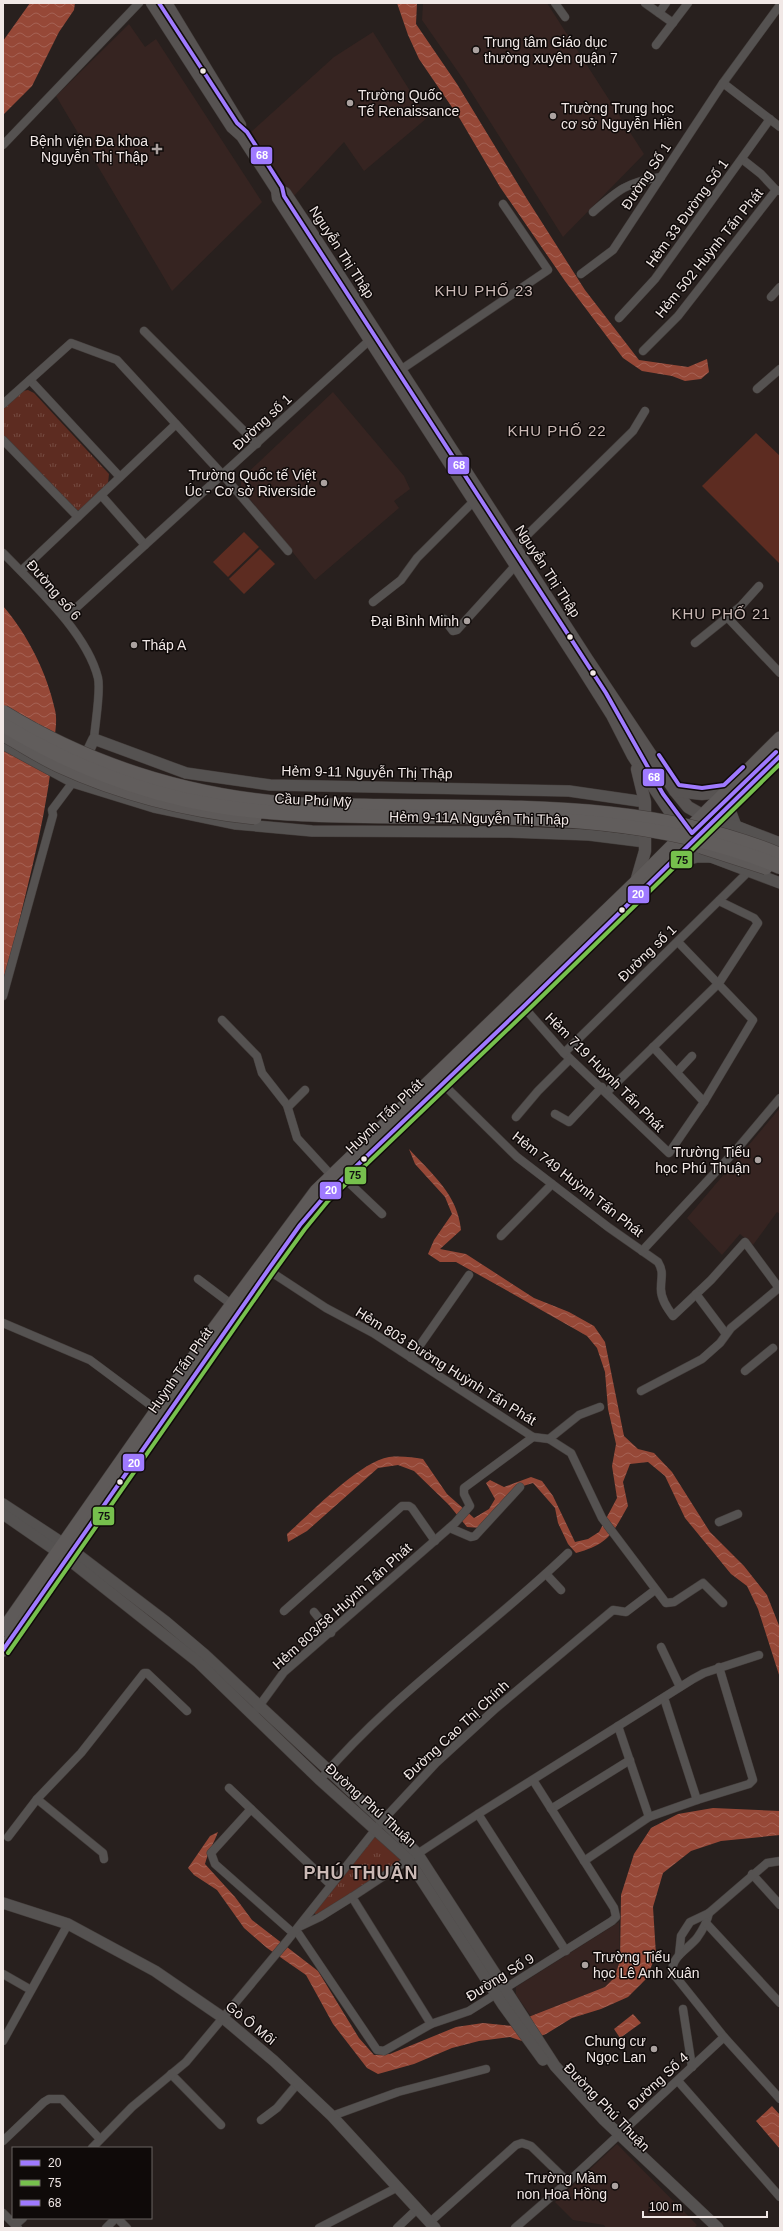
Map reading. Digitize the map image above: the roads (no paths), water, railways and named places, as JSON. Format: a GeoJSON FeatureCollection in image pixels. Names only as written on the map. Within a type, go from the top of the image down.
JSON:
{"type":"FeatureCollection","features":[{"type":"Feature","properties":{"kind":"highway","name":"Cầu Phú Mỹ"},"geometry":{"type":"LineString","coordinates":[[3,712],[39,733],[109,764],[155,780],[214,794],[292,804],[555,809],[605,812],[697,827],[780,855]]}},
{"type":"Feature","properties":{"kind":"highway","name":"Cầu Phú Mỹ"},"geometry":{"type":"LineString","coordinates":[[3,725],[47,750],[91,769],[146,789],[211,805],[311,815],[556,819],[606,823],[654,830],[690,838],[731,849],[780,867]]}},
{"type":"Feature","properties":{"kind":"main road","name":"Nguyễn Thị Thập"},"geometry":{"type":"LineString","coordinates":[[152,3],[232,128],[242,136],[277,190],[278,198],[373,338],[474,502],[612,715],[633,756],[669,814],[689,838]]}},
{"type":"Feature","properties":{"kind":"main road","name":"Nguyễn Thị Thập"},"geometry":{"type":"LineString","coordinates":[[166,3],[239,123],[242,136]]}},
{"type":"Feature","properties":{"kind":"main road","name":"Nguyễn Thị Thập"},"geometry":{"type":"LineString","coordinates":[[396,374],[515,547],[675,790],[688,807],[708,819]]}},
{"type":"Feature","properties":{"kind":"main road","name":"Cầu Phú Mỹ"},"geometry":{"type":"LineString","coordinates":[[3,705],[50,734],[77,748],[134,770],[180,784],[294,802],[556,805],[650,813],[762,843],[780,852]]}},
{"type":"Feature","properties":{"kind":"main road"},"geometry":{"type":"LineString","coordinates":[[625,740],[636,732]]}},
{"type":"Feature","properties":{"kind":"main road","name":"Cầu Phú Mỹ"},"geometry":{"type":"LineString","coordinates":[[3,735],[38,756],[72,771],[142,796],[210,812],[289,820],[563,826],[618,831],[656,836],[780,872]]}},
{"type":"Feature","properties":{"kind":"main road","name":"Huỳnh Tấn Phát"},"geometry":{"type":"LineString","coordinates":[[163,1412],[232,1304],[261,1274],[304,1205],[331,1175],[421,1095],[689,838],[730,796],[779,740]]}},
{"type":"Feature","properties":{"kind":"main road"},"geometry":{"type":"LineString","coordinates":[[633,756],[645,802],[645,851],[640,885]]}},
{"type":"Feature","properties":{"kind":"main road","name":"Huỳnh Tấn Phát"},"geometry":{"type":"LineString","coordinates":[[730,796],[780,756]]}},
{"type":"Feature","properties":{"kind":"main road"},"geometry":{"type":"LineString","coordinates":[[675,790],[730,796]]}},
{"type":"Feature","properties":{"kind":"main road","name":"Huỳnh Tấn Phát"},"geometry":{"type":"LineString","coordinates":[[640,885],[667,865],[689,838]]}},
{"type":"Feature","properties":{"kind":"main road","name":"Huỳnh Tấn Phát"},"geometry":{"type":"LineString","coordinates":[[3,1650],[66,1552],[261,1274],[310,1213],[421,1095],[442,1083],[519,1002]]}},
{"type":"Feature","properties":{"kind":"main road","name":"Huỳnh Tấn Phát"},"geometry":{"type":"LineString","coordinates":[[3,1630],[66,1552]]}},
{"type":"Feature","properties":{"kind":"street"},"geometry":{"type":"LineString","coordinates":[[3,145],[139,3]]}},
{"type":"Feature","properties":{"kind":"street"},"geometry":{"type":"LineString","coordinates":[[555,3],[565,17]]}},
{"type":"Feature","properties":{"kind":"street"},"geometry":{"type":"LineString","coordinates":[[646,3],[673,23]]}},
{"type":"Feature","properties":{"kind":"street"},"geometry":{"type":"LineString","coordinates":[[659,13],[666,3]]}},
{"type":"Feature","properties":{"kind":"street"},"geometry":{"type":"LineString","coordinates":[[656,45],[688,3]]}},
{"type":"Feature","properties":{"kind":"street","name":"Đường Số 1"},"geometry":{"type":"LineString","coordinates":[[580,274],[613,250],[723,83],[780,5]]}},
{"type":"Feature","properties":{"kind":"street"},"geometry":{"type":"LineString","coordinates":[[723,83],[780,126]]}},
{"type":"Feature","properties":{"kind":"street","name":"Hẻm 33 Đường Số 1"},"geometry":{"type":"LineString","coordinates":[[619,318],[655,279],[770,119]]}},
{"type":"Feature","properties":{"kind":"street"},"geometry":{"type":"LineString","coordinates":[[742,159],[761,174],[778,191]]}},
{"type":"Feature","properties":{"kind":"street"},"geometry":{"type":"LineString","coordinates":[[593,212],[621,188],[640,180],[662,176]]}},
{"type":"Feature","properties":{"kind":"street","name":"Hẻm 502 Huỳnh Tấn Phát"},"geometry":{"type":"LineString","coordinates":[[643,351],[678,316],[778,191]]}},
{"type":"Feature","properties":{"kind":"street"},"geometry":{"type":"LineString","coordinates":[[396,374],[548,270],[503,204]]}},
{"type":"Feature","properties":{"kind":"street"},"geometry":{"type":"LineString","coordinates":[[771,297],[780,287]]}},
{"type":"Feature","properties":{"kind":"street"},"geometry":{"type":"LineString","coordinates":[[144,331],[257,444]]}},
{"type":"Feature","properties":{"kind":"street","name":"Đường số 1"},"geometry":{"type":"LineString","coordinates":[[65,618],[373,338]]}},
{"type":"Feature","properties":{"kind":"street"},"geometry":{"type":"LineString","coordinates":[[3,404],[71,343],[117,360],[223,475],[288,551]]}},
{"type":"Feature","properties":{"kind":"street"},"geometry":{"type":"LineString","coordinates":[[757,389],[780,369]]}},
{"type":"Feature","properties":{"kind":"street"},"geometry":{"type":"LineString","coordinates":[[30,380],[120,477]]}},
{"type":"Feature","properties":{"kind":"street"},"geometry":{"type":"LineString","coordinates":[[515,547],[633,431],[645,410]]}},
{"type":"Feature","properties":{"kind":"street"},"geometry":{"type":"LineString","coordinates":[[21,571],[176,424]]}},
{"type":"Feature","properties":{"kind":"street"},"geometry":{"type":"LineString","coordinates":[[3,440],[78,517]]}},
{"type":"Feature","properties":{"kind":"street"},"geometry":{"type":"LineString","coordinates":[[101,495],[146,545]]}},
{"type":"Feature","properties":{"kind":"street"},"geometry":{"type":"LineString","coordinates":[[373,602],[401,580],[417,558],[474,502]]}},
{"type":"Feature","properties":{"kind":"street","name":"Đường số 6"},"geometry":{"type":"LineString","coordinates":[[3,553],[65,618],[90,658],[98,679],[94,739]]}},
{"type":"Feature","properties":{"kind":"street"},"geometry":{"type":"LineString","coordinates":[[444,619],[454,631],[457,630],[515,566]]}},
{"type":"Feature","properties":{"kind":"street"},"geometry":{"type":"LineString","coordinates":[[695,643],[727,617],[759,586]]}},
{"type":"Feature","properties":{"kind":"street"},"geometry":{"type":"LineString","coordinates":[[727,617],[780,673]]}},
{"type":"Feature","properties":{"kind":"street"},"geometry":{"type":"LineString","coordinates":[[3,996],[53,815],[52,810],[70,785],[94,739]]}},
{"type":"Feature","properties":{"kind":"street","name":"Hẻm 9-11 Nguyễn Thị Thập"},"geometry":{"type":"LineString","coordinates":[[94,739],[186,773],[270,785],[569,791],[645,802]]}},
{"type":"Feature","properties":{"kind":"street","name":"Hẻm 9-11A Nguyễn Thị Thập"},"geometry":{"type":"LineString","coordinates":[[3,744],[54,773],[70,785],[154,807],[209,819],[312,831],[531,833],[589,835],[645,842]]}},
{"type":"Feature","properties":{"kind":"street"},"geometry":{"type":"LineString","coordinates":[[730,796],[730,810],[736,826]]}},
{"type":"Feature","properties":{"kind":"street"},"geometry":{"type":"LineString","coordinates":[[708,819],[736,826],[780,843]]}},
{"type":"Feature","properties":{"kind":"street"},"geometry":{"type":"LineString","coordinates":[[689,838],[711,857],[780,883]]}},
{"type":"Feature","properties":{"kind":"street"},"geometry":{"type":"LineString","coordinates":[[667,865],[697,857],[711,857]]}},
{"type":"Feature","properties":{"kind":"street","name":"Đường số 1"},"geometry":{"type":"LineString","coordinates":[[516,1118],[567,1056],[748,872]]}},
{"type":"Feature","properties":{"kind":"street"},"geometry":{"type":"LineString","coordinates":[[555,1114],[569,1122],[653,1047],[718,983],[758,923],[754,918],[719,901]]}},
{"type":"Feature","properties":{"kind":"street"},"geometry":{"type":"LineString","coordinates":[[678,942],[718,983]]}},
{"type":"Feature","properties":{"kind":"street","name":"Hẻm 719 Huỳnh Tấn Phát"},"geometry":{"type":"LineString","coordinates":[[519,1002],[567,1056],[669,1153],[704,1102],[753,1020],[718,983]]}},
{"type":"Feature","properties":{"kind":"street"},"geometry":{"type":"LineString","coordinates":[[222,1020],[252,1049],[257,1056],[262,1073],[288,1107],[297,1138],[331,1175]]}},
{"type":"Feature","properties":{"kind":"street"},"geometry":{"type":"LineString","coordinates":[[653,1047],[704,1102]]}},
{"type":"Feature","properties":{"kind":"street"},"geometry":{"type":"LineString","coordinates":[[677,1072],[692,1056]]}},
{"type":"Feature","properties":{"kind":"street","name":"Hẻm 749 Huỳnh Tấn Phát"},"geometry":{"type":"LineString","coordinates":[[442,1083],[517,1157],[658,1262],[662,1269],[660,1287],[663,1298],[673,1316],[696,1294]]}},
{"type":"Feature","properties":{"kind":"street"},"geometry":{"type":"LineString","coordinates":[[288,1107],[305,1090]]}},
{"type":"Feature","properties":{"kind":"street"},"geometry":{"type":"LineString","coordinates":[[642,1251],[737,1149],[780,1098]]}},
{"type":"Feature","properties":{"kind":"street"},"geometry":{"type":"LineString","coordinates":[[344,1178],[382,1214]]}},
{"type":"Feature","properties":{"kind":"street"},"geometry":{"type":"LineString","coordinates":[[501,1236],[552,1184]]}},
{"type":"Feature","properties":{"kind":"street"},"geometry":{"type":"LineString","coordinates":[[641,1391],[702,1359],[720,1343],[726,1334],[760,1302],[779,1287],[745,1242],[696,1294],[726,1334]]}},
{"type":"Feature","properties":{"kind":"street","name":"Hẻm 803 Đường Huỳnh Tấn Phát"},"geometry":{"type":"LineString","coordinates":[[261,1274],[373,1333],[533,1437],[549,1439],[571,1453],[602,1518],[655,1590],[669,1604],[703,1583],[723,1603]]}},
{"type":"Feature","properties":{"kind":"street"},"geometry":{"type":"LineString","coordinates":[[411,1358],[469,1275]]}},
{"type":"Feature","properties":{"kind":"street"},"geometry":{"type":"LineString","coordinates":[[198,1279],[232,1304]]}},
{"type":"Feature","properties":{"kind":"street"},"geometry":{"type":"LineString","coordinates":[[3,1323],[90,1360],[163,1412]]}},
{"type":"Feature","properties":{"kind":"street"},"geometry":{"type":"LineString","coordinates":[[745,1371],[773,1348]]}},
{"type":"Feature","properties":{"kind":"street"},"geometry":{"type":"LineString","coordinates":[[549,1439],[579,1415],[600,1407]]}},
{"type":"Feature","properties":{"kind":"street","name":"Hẻm 803/58 Huỳnh Tấn Phát"},"geometry":{"type":"LineString","coordinates":[[256,1711],[284,1672],[331,1633],[453,1526],[470,1506],[464,1494],[464,1488],[533,1437]]}},
{"type":"Feature","properties":{"kind":"street"},"geometry":{"type":"LineString","coordinates":[[453,1526],[471,1537],[475,1536],[520,1487]]}},
{"type":"Feature","properties":{"kind":"street","name":"Đường Phú Thuận"},"geometry":{"type":"LineString","coordinates":[[3,1504],[66,1552],[328,1771],[379,1824],[413,1856],[537,2047],[617,2136],[707,2228]]}},
{"type":"Feature","properties":{"kind":"street"},"geometry":{"type":"LineString","coordinates":[[284,1610],[402,1506],[409,1506],[412,1508],[435,1541]]}},
{"type":"Feature","properties":{"kind":"street","name":"Đường Phú Thuận"},"geometry":{"type":"LineString","coordinates":[[3,1514],[66,1552]]}},
{"type":"Feature","properties":{"kind":"street"},"geometry":{"type":"LineString","coordinates":[[719,1522],[738,1514]]}},
{"type":"Feature","properties":{"kind":"street"},"geometry":{"type":"LineString","coordinates":[[320,1780],[414,1685],[568,1554]]}},
{"type":"Feature","properties":{"kind":"street"},"geometry":{"type":"LineString","coordinates":[[546,1574],[561,1590]]}},
{"type":"Feature","properties":{"kind":"street","name":"Đường Cao Thị Chính"},"geometry":{"type":"LineString","coordinates":[[222,2017],[288,1940],[379,1824],[436,1763],[495,1709],[613,1610],[626,1612],[655,1590]]}},
{"type":"Feature","properties":{"kind":"street"},"geometry":{"type":"LineString","coordinates":[[314,1612],[331,1633]]}},
{"type":"Feature","properties":{"kind":"street"},"geometry":{"type":"LineString","coordinates":[[661,1647],[680,1687]]}},
{"type":"Feature","properties":{"kind":"street"},"geometry":{"type":"LineString","coordinates":[[296,1930],[352,1897],[478,1814],[680,1687],[704,1673],[759,1655]]}},
{"type":"Feature","properties":{"kind":"street"},"geometry":{"type":"LineString","coordinates":[[584,1861],[649,1817],[749,1784],[753,1780],[719,1667]]}},
{"type":"Feature","properties":{"kind":"street"},"geometry":{"type":"LineString","coordinates":[[8,1837],[37,1800],[81,1753],[144,1673],[147,1673],[187,1711]]}},
{"type":"Feature","properties":{"kind":"street"},"geometry":{"type":"LineString","coordinates":[[664,1698],[697,1800]]}},
{"type":"Feature","properties":{"kind":"street","name":"Đường Phú Thuận"},"geometry":{"type":"LineString","coordinates":[[256,1711],[320,1780],[379,1824]]}},
{"type":"Feature","properties":{"kind":"street"},"geometry":{"type":"LineString","coordinates":[[618,1726],[649,1817]]}},
{"type":"Feature","properties":{"kind":"street"},"geometry":{"type":"LineString","coordinates":[[552,1809],[630,1760]]}},
{"type":"Feature","properties":{"kind":"street","name":"Đường Số 9"},"geometry":{"type":"LineString","coordinates":[[251,1809],[211,1853],[212,1859],[215,1864],[296,1930],[377,2050],[384,2051],[431,2024],[469,2011],[566,1951],[616,1917],[614,1908],[533,1780]]}},
{"type":"Feature","properties":{"kind":"street"},"geometry":{"type":"LineString","coordinates":[[229,1788],[331,1885]]}},
{"type":"Feature","properties":{"kind":"street"},"geometry":{"type":"LineString","coordinates":[[37,1800],[103,1853],[104,1859]]}},
{"type":"Feature","properties":{"kind":"street"},"geometry":{"type":"LineString","coordinates":[[478,1814],[566,1951]]}},
{"type":"Feature","properties":{"kind":"street"},"geometry":{"type":"LineString","coordinates":[[679,1955],[681,1936],[686,1927],[696,1918],[709,1913],[752,1874],[767,1863],[780,1861]]}},
{"type":"Feature","properties":{"kind":"street"},"geometry":{"type":"LineString","coordinates":[[752,1874],[780,1905]]}},
{"type":"Feature","properties":{"kind":"street"},"geometry":{"type":"LineString","coordinates":[[352,1897],[431,2024]]}},
{"type":"Feature","properties":{"kind":"street","name":"Gò Ô Môi"},"geometry":{"type":"LineString","coordinates":[[3,1903],[68,1924],[155,1971],[222,2017],[298,2083],[332,2116],[433,2225]]}},
{"type":"Feature","properties":{"kind":"street"},"geometry":{"type":"LineString","coordinates":[[709,1913],[706,1923],[696,1939],[679,1955],[672,1965],[672,1972],[724,2037],[780,2099]]}},
{"type":"Feature","properties":{"kind":"street"},"geometry":{"type":"LineString","coordinates":[[706,1923],[780,2003]]}},
{"type":"Feature","properties":{"kind":"street"},"geometry":{"type":"LineString","coordinates":[[3,2040],[68,1924]]}},
{"type":"Feature","properties":{"kind":"street"},"geometry":{"type":"LineString","coordinates":[[3,1974],[31,1990]]}},
{"type":"Feature","properties":{"kind":"street"},"geometry":{"type":"LineString","coordinates":[[683,2009],[692,2067]]}},
{"type":"Feature","properties":{"kind":"street"},"geometry":{"type":"LineString","coordinates":[[93,2147],[132,2107],[186,2062],[222,2017]]}},
{"type":"Feature","properties":{"kind":"street","name":"Đường Số 4"},"geometry":{"type":"LineString","coordinates":[[515,2228],[568,2182],[724,2037]]}},
{"type":"Feature","properties":{"kind":"street"},"geometry":{"type":"LineString","coordinates":[[332,2116],[398,2092],[486,2069]]}},
{"type":"Feature","properties":{"kind":"street"},"geometry":{"type":"LineString","coordinates":[[171,2074],[221,2125]]}},
{"type":"Feature","properties":{"kind":"street"},"geometry":{"type":"LineString","coordinates":[[678,2081],[780,2197]]}},
{"type":"Feature","properties":{"kind":"street"},"geometry":{"type":"LineString","coordinates":[[261,2120],[277,2108],[298,2083]]}},
{"type":"Feature","properties":{"kind":"street"},"geometry":{"type":"LineString","coordinates":[[3,2141],[44,2102],[56,2098],[62,2099],[100,2139]]}},
{"type":"Feature","properties":{"kind":"street","name":"Đường Phú Thuận"},"geometry":{"type":"LineString","coordinates":[[617,2136],[718,2228]]}},
{"type":"Feature","properties":{"kind":"street"},"geometry":{"type":"LineString","coordinates":[[433,2225],[516,2145],[522,2143],[532,2146],[568,2182]]}},
{"type":"Feature","properties":{"kind":"street"},"geometry":{"type":"LineString","coordinates":[[319,2228],[398,2187]]}},
{"type":"Feature","properties":{"kind":"street"},"geometry":{"type":"LineString","coordinates":[[397,2228],[417,2209]]}},
{"type":"Feature","properties":{"kind":"street"},"geometry":{"type":"LineString","coordinates":[[3,2213],[16,2227],[22,2219]]}},
{"type":"Feature","properties":{"kind":"street"},"geometry":{"type":"LineString","coordinates":[[106,2228],[115,2219]]}},
{"type":"Feature","properties":{"kind":"street"},"geometry":{"type":"LineString","coordinates":[[117,2219],[127,2228]]}},
{"type":"Feature","properties":{"kind":"water"},"geometry":{"type":"Polygon","coordinates":[[[30,3],[75,3],[74,10],[59,32],[32,86],[3,115],[3,41],[30,3]]]}},
{"type":"Feature","properties":{"kind":"water"},"geometry":{"type":"Polygon","coordinates":[[[397,3],[417,3],[416,24],[457,84],[527,199],[585,290],[639,360],[688,367],[707,359],[709,372],[701,379],[685,381],[672,376],[642,371],[623,358],[565,281],[500,187],[460,119],[419,59],[408,35],[397,3]]]}},
{"type":"Feature","properties":{"kind":"water"},"geometry":{"type":"Polygon","coordinates":[[[3,606],[21,629],[42,668],[55,710],[56,730],[50,777],[40,832],[8,969],[3,980],[3,606]]]}},
{"type":"Feature","properties":{"kind":"water"},"geometry":{"type":"Polygon","coordinates":[[[409,1149],[435,1176],[455,1206],[459,1217],[461,1230],[440,1249],[466,1254],[534,1298],[569,1312],[594,1326],[605,1342],[624,1436],[638,1449],[654,1453],[672,1472],[710,1532],[744,1566],[767,1595],[780,1628],[780,1678],[758,1609],[747,1586],[731,1574],[685,1518],[665,1476],[648,1462],[630,1464],[623,1482],[628,1506],[613,1531],[603,1542],[587,1550],[576,1553],[568,1544],[558,1523],[555,1508],[533,1483],[522,1486],[508,1495],[481,1528],[467,1527],[449,1505],[414,1471],[398,1465],[378,1468],[307,1531],[288,1542],[287,1534],[350,1478],[377,1461],[389,1457],[423,1459],[447,1494],[474,1518],[489,1509],[495,1499],[486,1483],[490,1480],[504,1487],[531,1477],[542,1481],[553,1496],[575,1542],[588,1539],[599,1532],[617,1498],[612,1466],[616,1444],[608,1409],[605,1372],[597,1348],[587,1336],[456,1262],[440,1262],[428,1254],[434,1240],[452,1214],[445,1197],[415,1164],[409,1149]]]}},
{"type":"Feature","properties":{"kind":"water"},"geometry":{"type":"Polygon","coordinates":[[[713,1808],[780,1811],[780,1835],[721,1841],[691,1851],[663,1873],[653,1907],[656,1955],[646,1979],[628,1997],[601,2009],[572,2018],[546,2034],[525,2042],[510,2037],[479,2041],[452,2048],[414,2064],[378,2074],[367,2068],[333,2024],[306,1975],[267,1948],[244,1928],[217,1890],[194,1875],[188,1868],[210,1836],[218,1832],[205,1864],[235,1897],[252,1920],[318,1971],[359,2038],[374,2055],[390,2054],[456,2027],[483,2023],[513,2026],[531,2016],[605,1987],[614,1978],[620,1961],[621,1895],[634,1854],[651,1828],[678,1814],[713,1808]]]}},
{"type":"Feature","properties":{"kind":"water"},"geometry":{"type":"Polygon","coordinates":[[[633,2014],[641,2023],[620,2038],[614,2029],[633,2014]]]}},
{"type":"Feature","properties":{"kind":"water"},"geometry":{"type":"Polygon","coordinates":[[[772,2106],[780,2115],[780,2149],[756,2121],[772,2106]]]}},
{"type":"Feature","properties":{"kind":"place","name":"Trung tâm Giáo dục thường xuyên quận 7"},"geometry":{"type":"Point","coordinates":[476,50]}},
{"type":"Feature","properties":{"kind":"place","name":"Trường Quốc Tế Renaissance"},"geometry":{"type":"Point","coordinates":[350,103]}},
{"type":"Feature","properties":{"kind":"place","name":"Trường Trung học cơ sở Nguyễn Hiền"},"geometry":{"type":"Point","coordinates":[553,116]}},
{"type":"Feature","properties":{"kind":"place","name":"Bệnh viện Đa khoa Nguyễn Thị Thập"},"geometry":{"type":"Point","coordinates":[157,149]}},
{"type":"Feature","properties":{"kind":"place","name":"Trường Quốc tế Việt Úc - Cơ sở Riverside"},"geometry":{"type":"Point","coordinates":[324,483]}},
{"type":"Feature","properties":{"kind":"place","name":"Đại Bình Minh"},"geometry":{"type":"Point","coordinates":[467,621]}},
{"type":"Feature","properties":{"kind":"place","name":"Tháp A"},"geometry":{"type":"Point","coordinates":[134,645]}},
{"type":"Feature","properties":{"kind":"place","name":"Trường Tiểu học Phú Thuận"},"geometry":{"type":"Point","coordinates":[758,1160]}},
{"type":"Feature","properties":{"kind":"place","name":"Trường Tiểu học Lê Anh Xuân"},"geometry":{"type":"Point","coordinates":[585,1965]}},
{"type":"Feature","properties":{"kind":"place","name":"Chung cư Ngọc Lan"},"geometry":{"type":"Point","coordinates":[654,2049]}},
{"type":"Feature","properties":{"kind":"place","name":"Trường Mầm non Hoa Hồng"},"geometry":{"type":"Point","coordinates":[615,2186]}},
{"type":"Feature","properties":{"kind":"district","name":"KHU PHỐ 23"},"geometry":{"type":"Point","coordinates":[484,291]}},
{"type":"Feature","properties":{"kind":"district","name":"KHU PHỐ 22"},"geometry":{"type":"Point","coordinates":[557,431]}},
{"type":"Feature","properties":{"kind":"district","name":"KHU PHỐ 21"},"geometry":{"type":"Point","coordinates":[721,614]}},
{"type":"Feature","properties":{"kind":"district","name":"PHÚ THUẬN"},"geometry":{"type":"Point","coordinates":[361,1873]}}]}
